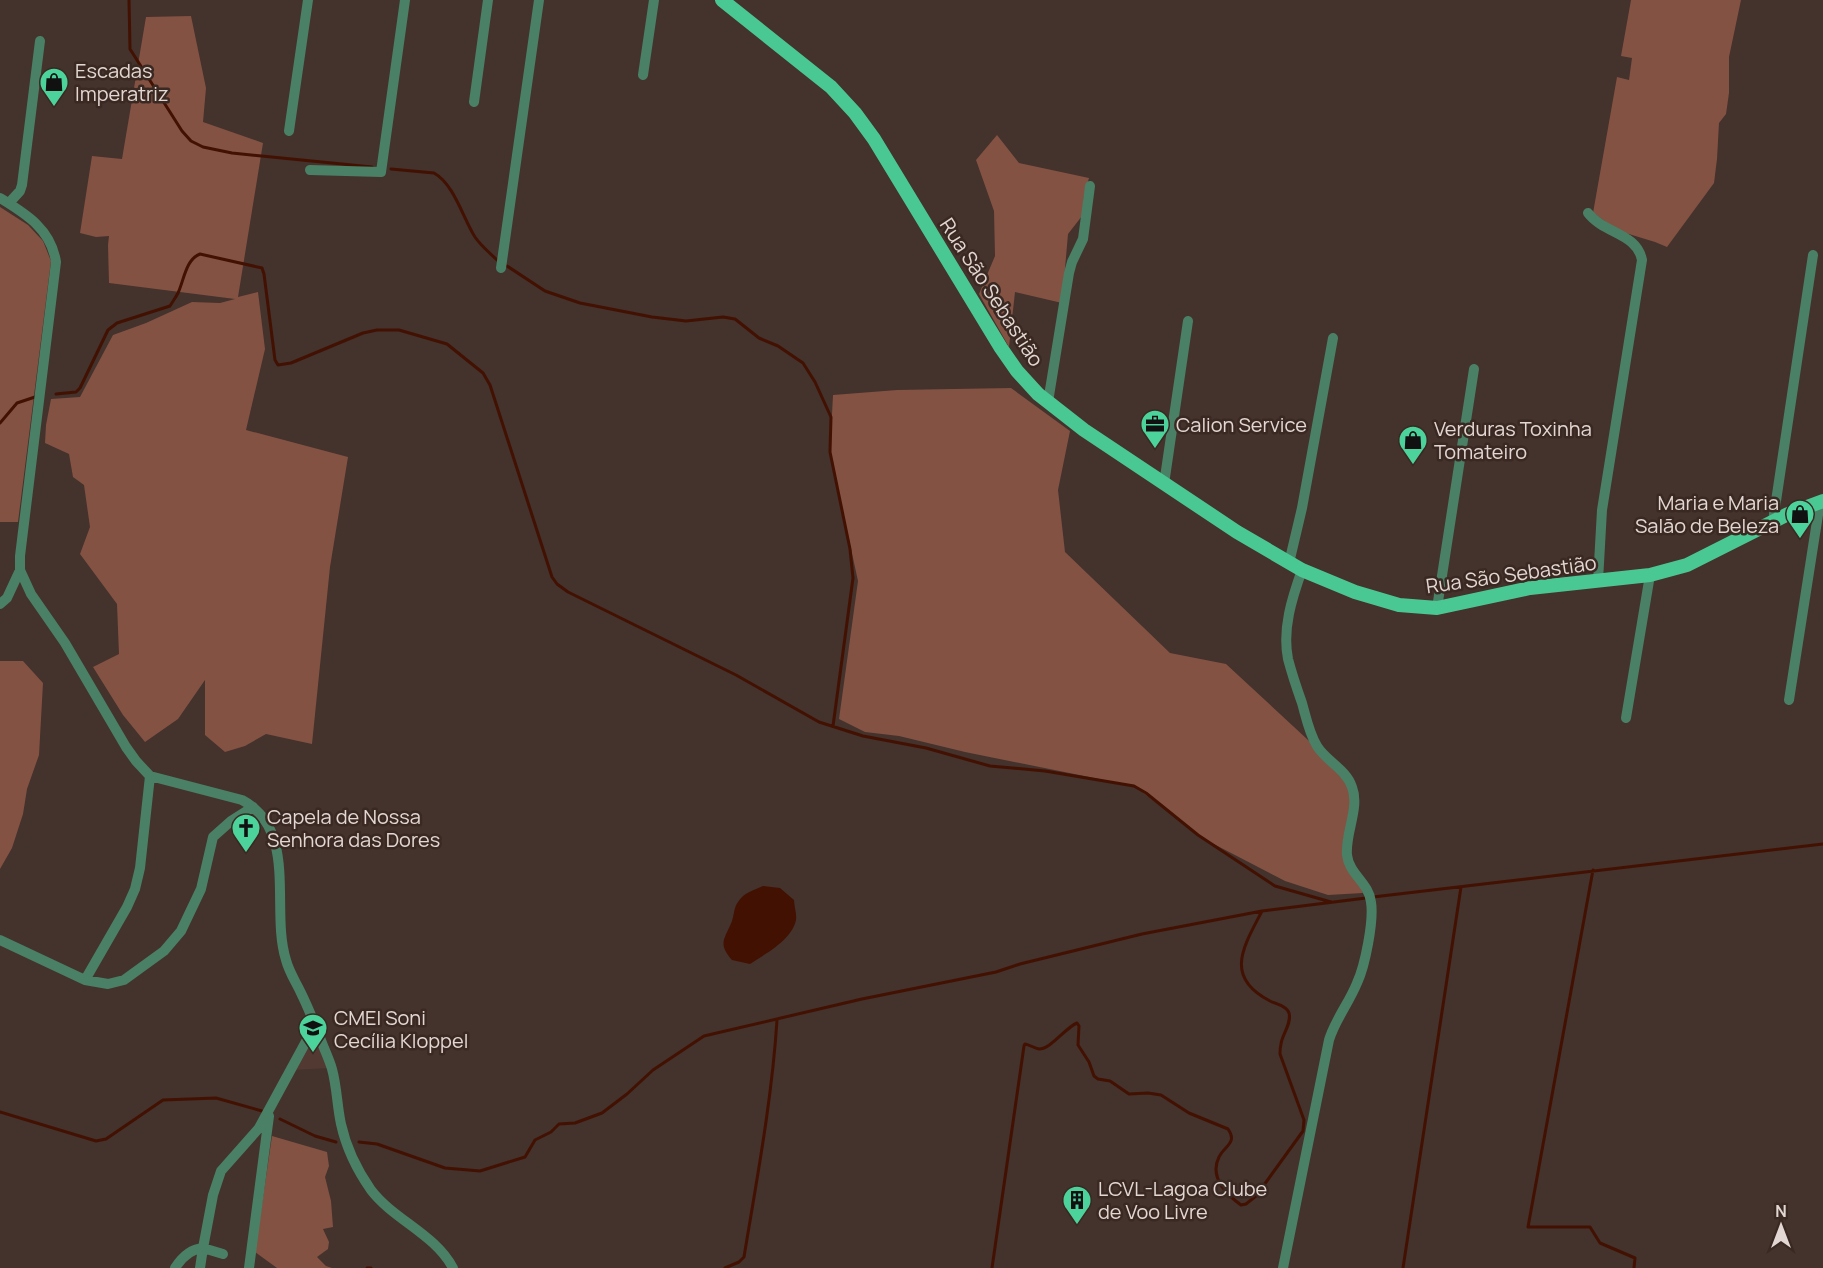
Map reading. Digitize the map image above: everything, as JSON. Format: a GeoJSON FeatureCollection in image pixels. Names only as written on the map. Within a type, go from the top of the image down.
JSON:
{"type":"FeatureCollection","features":[{"type":"Feature","properties":{"kind":"main road","name":"Rua São Sebastião"},"geometry":{"type":"LineString","coordinates":[[722,0],[735,5],[826,83],[855,112],[874,139],[1001,348],[1017,371],[1048,402],[1084,430],[1167,486],[1296,567],[1382,601],[1409,607],[1437,608],[1521,589],[1650,575],[1678,568],[1773,521],[1821,501]]}},
{"type":"Feature","properties":{"kind":"street"},"geometry":{"type":"LineString","coordinates":[[289,131],[308,0]]}},
{"type":"Feature","properties":{"kind":"street"},"geometry":{"type":"LineString","coordinates":[[310,170],[381,171],[405,0]]}},
{"type":"Feature","properties":{"kind":"street"},"geometry":{"type":"LineString","coordinates":[[474,102],[488,0]]}},
{"type":"Feature","properties":{"kind":"street"},"geometry":{"type":"LineString","coordinates":[[501,268],[539,0]]}},
{"type":"Feature","properties":{"kind":"street"},"geometry":{"type":"LineString","coordinates":[[643,75],[654,0]]}},
{"type":"Feature","properties":{"kind":"street"},"geometry":{"type":"LineString","coordinates":[[40,41],[22,185],[20,191],[4,201],[32,219],[45,232],[54,249],[56,262],[20,570],[31,594],[65,643],[130,753],[150,776],[242,800],[253,807],[265,820],[277,848],[286,961],[315,1025],[332,1070],[345,1139],[370,1188],[386,1206],[433,1243],[453,1268]]}},
{"type":"Feature","properties":{"kind":"street"},"geometry":{"type":"LineString","coordinates":[[1048,402],[1069,273],[1083,239],[1090,186]]}},
{"type":"Feature","properties":{"kind":"street"},"geometry":{"type":"LineString","coordinates":[[1588,213],[1601,226],[1633,242],[1640,250],[1642,260],[1602,510],[1598,581]]}},
{"type":"Feature","properties":{"kind":"street"},"geometry":{"type":"LineString","coordinates":[[1773,521],[1813,255]]}},
{"type":"Feature","properties":{"kind":"street"},"geometry":{"type":"LineString","coordinates":[[1167,486],[1188,321]]}},
{"type":"Feature","properties":{"kind":"street"},"geometry":{"type":"LineString","coordinates":[[1283,1268],[1329,1040],[1360,975],[1369,933],[1371,901],[1364,884],[1350,868],[1347,857],[1354,799],[1352,786],[1346,776],[1321,752],[1313,740],[1288,660],[1289,614],[1302,508],[1333,338]]}},
{"type":"Feature","properties":{"kind":"street"},"geometry":{"type":"LineString","coordinates":[[1437,608],[1474,369]]}},
{"type":"Feature","properties":{"kind":"street"},"geometry":{"type":"LineString","coordinates":[[1167,486],[1184,390]]}},
{"type":"Feature","properties":{"kind":"street"},"geometry":{"type":"LineString","coordinates":[[1789,700],[1821,501]]}},
{"type":"Feature","properties":{"kind":"street"},"geometry":{"type":"LineString","coordinates":[[0,604],[7,598],[20,570]]}},
{"type":"Feature","properties":{"kind":"street"},"geometry":{"type":"LineString","coordinates":[[1626,718],[1650,575]]}},
{"type":"Feature","properties":{"kind":"street"},"geometry":{"type":"LineString","coordinates":[[85,980],[135,889],[140,868],[150,776]]}},
{"type":"Feature","properties":{"kind":"street"},"geometry":{"type":"LineString","coordinates":[[0,940],[85,980],[108,984],[124,981],[167,948],[181,931],[198,895],[213,837],[231,821],[253,807]]}},
{"type":"Feature","properties":{"kind":"street"},"geometry":{"type":"LineString","coordinates":[[201,1268],[213,1195],[221,1171],[259,1128],[315,1025]]}},
{"type":"Feature","properties":{"kind":"street"},"geometry":{"type":"LineString","coordinates":[[249,1268],[270,1110]]}},
{"type":"Feature","properties":{"kind":"street"},"geometry":{"type":"LineString","coordinates":[[175,1268],[184,1255],[203,1248],[223,1254]]}},
{"type":"Feature","properties":{"kind":"shaded area"},"geometry":{"type":"Polygon","coordinates":[[[1631,0],[1741,0],[1729,57],[1729,93],[1726,114],[1719,123],[1714,183],[1667,247],[1619,231],[1593,213],[1617,77],[1629,80],[1632,58],[1621,56],[1631,0]]]}},
{"type":"Feature","properties":{"kind":"shaded area"},"geometry":{"type":"Polygon","coordinates":[[[191,16],[206,88],[203,122],[263,143],[238,297],[258,292],[265,349],[246,430],[348,457],[330,567],[312,744],[266,734],[245,746],[225,752],[205,735],[205,680],[178,719],[145,742],[123,715],[93,667],[119,654],[117,604],[80,554],[90,527],[84,485],[73,477],[69,454],[45,443],[51,399],[80,397],[113,335],[192,302],[220,303],[235,299],[109,283],[109,236],[96,237],[80,233],[92,156],[122,159],[146,17],[191,16]]]}},
{"type":"Feature","properties":{"kind":"shaded area"},"geometry":{"type":"Polygon","coordinates":[[[997,135],[1019,163],[1089,178],[1084,195],[1082,216],[1068,234],[1062,303],[1015,292],[1009,347],[979,294],[995,256],[994,211],[976,160],[997,135]]]}},
{"type":"Feature","properties":{"kind":"shaded area"},"geometry":{"type":"Polygon","coordinates":[[[0,207],[28,225],[43,241],[51,261],[18,522],[0,522],[0,207]]]}},
{"type":"Feature","properties":{"kind":"shaded area"},"geometry":{"type":"Polygon","coordinates":[[[1011,388],[1070,431],[1058,490],[1065,552],[1170,653],[1226,664],[1321,752],[1352,786],[1347,847],[1363,893],[1328,895],[1285,881],[1206,840],[1134,786],[965,752],[899,736],[865,732],[839,719],[858,581],[830,452],[833,395],[897,390],[1011,388]]]}},
{"type":"Feature","properties":{"kind":"shaded area"},"geometry":{"type":"Polygon","coordinates":[[[0,661],[23,661],[43,683],[39,755],[27,789],[23,814],[12,848],[0,869],[0,661]]]}},
{"type":"Feature","properties":{"kind":"shaded area"},"geometry":{"type":"Polygon","coordinates":[[[763,886],[780,888],[794,900],[796,918],[793,927],[784,940],[750,964],[732,960],[727,954],[724,941],[736,906],[746,894],[763,886]]]}},
{"type":"Feature","properties":{"kind":"shaded area","name":"CMEI Soni Cecília Kloppel"},"geometry":{"type":"Polygon","coordinates":[[[316,1035],[330,1068],[293,1070],[310,1039],[316,1035]]]}},
{"type":"Feature","properties":{"kind":"shaded area"},"geometry":{"type":"Polygon","coordinates":[[[272,1136],[327,1152],[329,1166],[325,1177],[331,1201],[333,1227],[323,1229],[329,1242],[328,1249],[317,1257],[326,1266],[332,1268],[277,1268],[255,1252],[272,1136]]]}},
{"type":"Feature","properties":{"kind":"waterway"},"geometry":{"type":"LineString","coordinates":[[129,0],[130,49],[182,131],[191,141],[203,147],[232,153],[372,167]]}},
{"type":"Feature","properties":{"kind":"waterway"},"geometry":{"type":"LineString","coordinates":[[391,169],[434,173],[441,178],[453,193],[475,237],[498,261]]}},
{"type":"Feature","properties":{"kind":"waterway"},"geometry":{"type":"LineString","coordinates":[[56,394],[76,392],[80,388],[108,330],[117,323],[170,306],[178,293],[188,265],[195,257],[200,254],[262,268],[275,360],[278,365],[291,363],[363,333],[377,330],[399,330],[447,344],[483,373],[490,385],[552,577],[568,592],[736,675],[819,722],[863,736],[926,748],[990,766],[1045,771],[1134,786],[1198,835],[1275,886],[1331,902]]}},
{"type":"Feature","properties":{"kind":"waterway"},"geometry":{"type":"LineString","coordinates":[[507,266],[545,291],[580,303],[686,321],[723,317],[735,319],[759,338],[778,346],[803,363],[815,382],[831,417],[830,452],[850,549],[853,578],[833,726]]}},
{"type":"Feature","properties":{"kind":"waterway"},"geometry":{"type":"LineString","coordinates":[[0,423],[17,403],[35,397]]}},
{"type":"Feature","properties":{"kind":"waterway"},"geometry":{"type":"LineString","coordinates":[[1373,897],[1823,844]]}},
{"type":"Feature","properties":{"kind":"waterway"},"geometry":{"type":"LineString","coordinates":[[1593,870],[1528,1227],[1590,1227],[1600,1243],[1635,1258],[1634,1268]]}},
{"type":"Feature","properties":{"kind":"waterway"},"geometry":{"type":"LineString","coordinates":[[1403,1268],[1461,887]]}},
{"type":"Feature","properties":{"kind":"waterway"},"geometry":{"type":"LineString","coordinates":[[359,1142],[377,1144],[445,1168],[480,1171],[525,1157],[535,1140],[551,1132],[559,1124],[575,1123],[602,1113],[653,1070],[704,1036],[862,999],[996,972],[1142,934],[1262,911],[1366,898]]}},
{"type":"Feature","properties":{"kind":"waterway"},"geometry":{"type":"LineString","coordinates":[[992,1268],[1024,1046],[1025,1044],[1039,1049],[1044,1048],[1077,1023],[1079,1026],[1078,1045],[1089,1062],[1094,1076],[1098,1079],[1110,1081],[1129,1094],[1161,1095],[1189,1113],[1228,1129],[1232,1138],[1216,1164],[1218,1178],[1230,1196],[1241,1205],[1256,1196],[1303,1131],[1304,1120],[1280,1054],[1290,1017],[1289,1013],[1284,1007],[1255,992],[1246,982],[1242,971],[1244,949],[1262,911]]}},
{"type":"Feature","properties":{"kind":"waterway"},"geometry":{"type":"LineString","coordinates":[[725,1268],[739,1262],[744,1257],[768,1109],[777,1020]]}},
{"type":"Feature","properties":{"kind":"waterway"},"geometry":{"type":"LineString","coordinates":[[0,1112],[96,1141],[106,1139],[163,1100],[216,1098],[262,1111]]}},
{"type":"Feature","properties":{"kind":"waterway"},"geometry":{"type":"LineString","coordinates":[[280,1119],[315,1136],[336,1142]]}},
{"type":"Feature","properties":{"kind":"place","name":"Escadas Imperatriz"},"geometry":{"type":"Point","coordinates":[54,108]}},
{"type":"Feature","properties":{"kind":"place","name":"Calion Service"},"geometry":{"type":"Point","coordinates":[1155,450]}},
{"type":"Feature","properties":{"kind":"place","name":"Verduras Toxinha Tomateiro"},"geometry":{"type":"Point","coordinates":[1413,466]}},
{"type":"Feature","properties":{"kind":"place","name":"Maria e Maria Salão de Beleza"},"geometry":{"type":"Point","coordinates":[1800,540]}},
{"type":"Feature","properties":{"kind":"place","name":"Capela de Nossa Senhora das Dores"},"geometry":{"type":"Point","coordinates":[246,854]}},
{"type":"Feature","properties":{"kind":"place","name":"CMEI Soni Cecília Kloppel"},"geometry":{"type":"Point","coordinates":[313,1054]}},
{"type":"Feature","properties":{"kind":"place","name":"LCVL-Lagoa Clube de Voo Livre"},"geometry":{"type":"Point","coordinates":[1077,1226]}}]}
